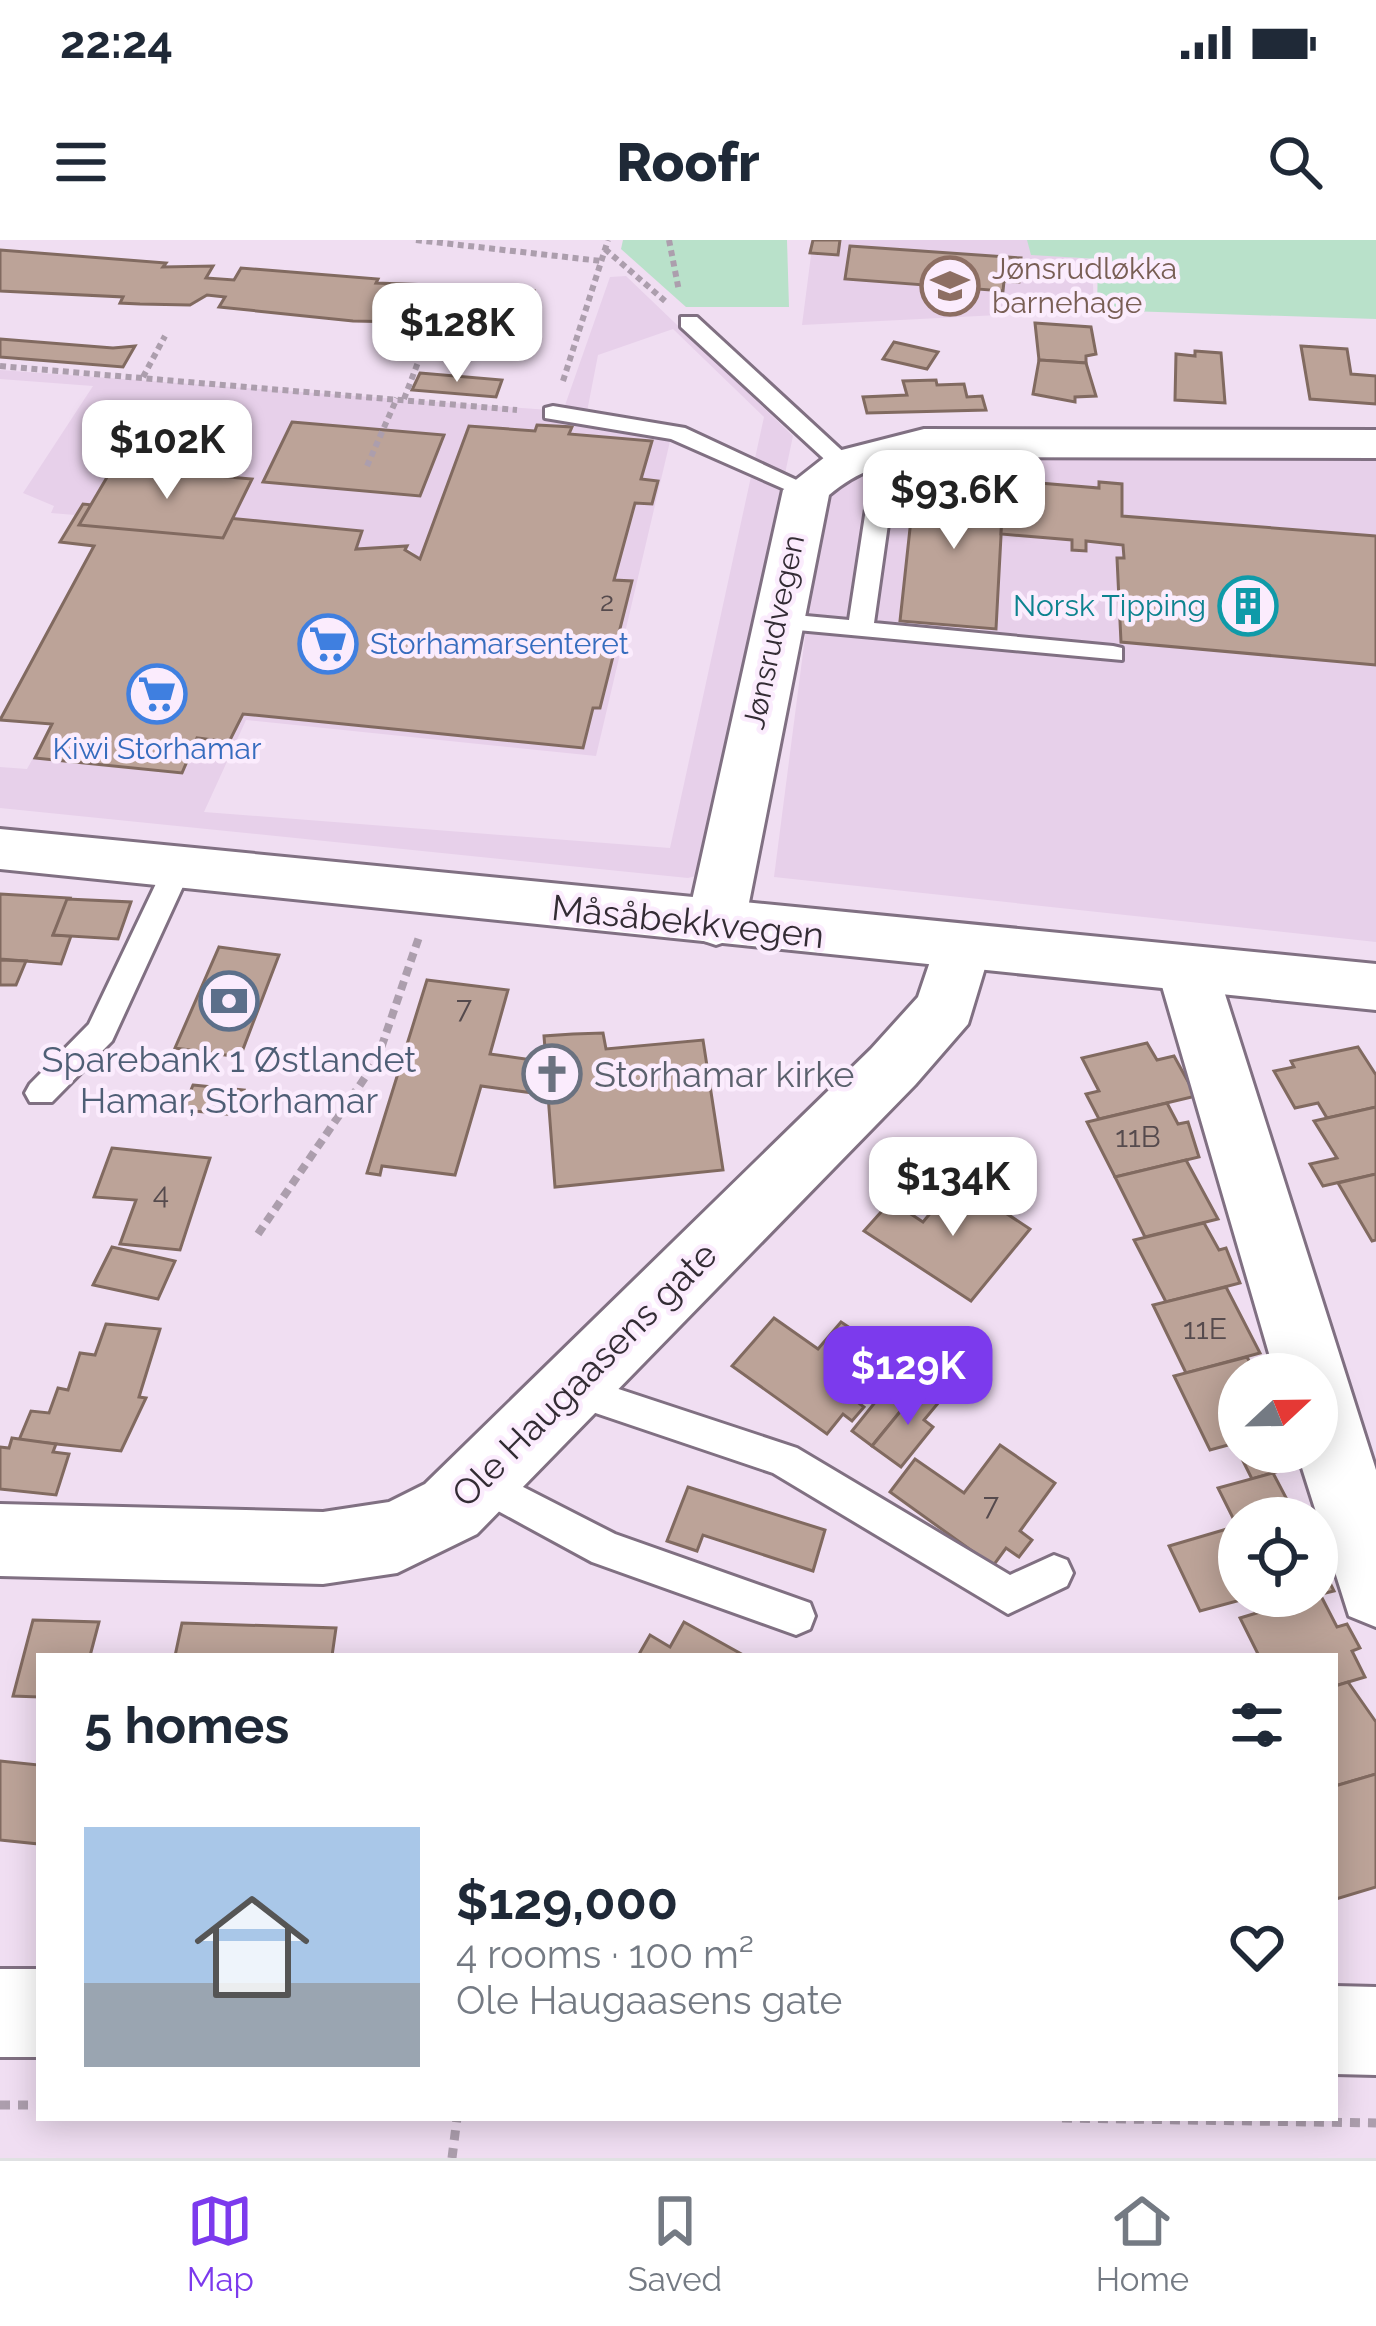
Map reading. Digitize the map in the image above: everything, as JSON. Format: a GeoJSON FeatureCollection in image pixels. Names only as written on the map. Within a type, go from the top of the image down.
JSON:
{"type":"FeatureCollection","features":[{"type":"Feature","properties":{"kind":"street"},"geometry":{"type":"LineString","coordinates":[[843,481],[924,443],[1376,444]]}},
{"type":"Feature","properties":{"kind":"street","name":"Jønsrudvegen"},"geometry":{"type":"LineString","coordinates":[[716,923],[774,621],[843,481]]}},
{"type":"Feature","properties":{"kind":"street","name":"Måsåbekkvegen"},"geometry":{"type":"LineString","coordinates":[[0,849],[1376,987]]}},
{"type":"Feature","properties":{"kind":"street","name":"Ole Haugaasens gate"},"geometry":{"type":"LineString","coordinates":[[0,1540],[323,1548],[397,1537],[451,1509],[906,1052],[946,1007],[961,948]]}},
{"type":"Feature","properties":{"kind":"street"},"geometry":{"type":"LineString","coordinates":[[1186,969],[1304,1353]]}},
{"type":"Feature","properties":{"kind":"street"},"geometry":{"type":"LineString","coordinates":[[1338,1465],[1376,1590]]}},
{"type":"Feature","properties":{"kind":"street"},"geometry":{"type":"LineString","coordinates":[[0,2013],[36,2013]]}},
{"type":"Feature","properties":{"kind":"street"},"geometry":{"type":"LineString","coordinates":[[1338,2030],[1376,2031]]}},
{"type":"Feature","properties":{"kind":"lane"},"geometry":{"type":"LineString","coordinates":[[689,322],[843,481],[860,629]]}},
{"type":"Feature","properties":{"kind":"lane"},"geometry":{"type":"LineString","coordinates":[[553,413],[677,433],[843,481]]}},
{"type":"Feature","properties":{"kind":"lane"},"geometry":{"type":"LineString","coordinates":[[774,621],[1113,654]]}},
{"type":"Feature","properties":{"kind":"lane"},"geometry":{"type":"LineString","coordinates":[[41,1093],[101,1032],[178,869]]}},
{"type":"Feature","properties":{"kind":"lane"},"geometry":{"type":"LineString","coordinates":[[571,1389],[784,1460],[1009,1594],[1054,1573]]}},
{"type":"Feature","properties":{"kind":"lane"},"geometry":{"type":"LineString","coordinates":[[478,1481],[605,1549],[796,1616]]}},
{"type":"Feature","properties":{"kind":"path"},"geometry":{"type":"LineString","coordinates":[[416,240],[601,261]]}},
{"type":"Feature","properties":{"kind":"path"},"geometry":{"type":"LineString","coordinates":[[0,366],[553,413],[608,240]]}},
{"type":"Feature","properties":{"kind":"path"},"geometry":{"type":"LineString","coordinates":[[669,240],[673,275],[689,322]]}},
{"type":"Feature","properties":{"kind":"path"},"geometry":{"type":"LineString","coordinates":[[605,249],[689,322]]}},
{"type":"Feature","properties":{"kind":"path"},"geometry":{"type":"LineString","coordinates":[[143,377],[165,336]]}},
{"type":"Feature","properties":{"kind":"path"},"geometry":{"type":"LineString","coordinates":[[367,466],[420,357]]}},
{"type":"Feature","properties":{"kind":"path"},"geometry":{"type":"LineString","coordinates":[[258,1234],[377,1060],[412,966],[427,895]]}},
{"type":"Feature","properties":{"kind":"path"},"geometry":{"type":"LineString","coordinates":[[0,2105],[36,2105]]}},
{"type":"Feature","properties":{"kind":"path"},"geometry":{"type":"LineString","coordinates":[[452,2158],[457,2121]]}},
{"type":"Feature","properties":{"kind":"path"},"geometry":{"type":"LineString","coordinates":[[1250,2121],[1376,2123]]}},
{"type":"Feature","properties":{"kind":"shaded area","name":"Jønsrudløkka barnehage"},"geometry":{"type":"Polygon","coordinates":[[[813,240],[1031,240],[1031,254],[1092,259],[1094,310],[802,325],[813,240]]]}},
{"type":"Feature","properties":{"kind":"shaded area"},"geometry":{"type":"Polygon","coordinates":[[[626,276],[793,436],[700,875],[688,878],[0,808],[0,767],[27,769],[52,724],[36,758],[181,773],[197,738],[228,742],[243,714],[582,747],[593,708],[600,707],[631,581],[614,580],[635,503],[652,504],[658,482],[641,479],[651,441],[569,434],[571,427],[538,425],[420,559],[406,546],[356,549],[360,531],[83,504],[75,515],[51,513],[54,506],[23,493],[93,386],[0,379],[0,370],[563,411],[610,277],[626,276]],[[673,329],[598,355],[584,427],[671,437],[596,756],[246,720],[204,812],[670,848],[764,417],[673,329]]]}},
{"type":"Feature","properties":{"kind":"shaded area"},"geometry":{"type":"Polygon","coordinates":[[[923,458],[1376,460],[1376,942],[774,877],[823,498],[841,480],[884,463],[923,458]]]}},
{"type":"Feature","properties":{"kind":"green space"},"geometry":{"type":"Polygon","coordinates":[[[623,240],[787,240],[789,307],[686,307],[621,249],[623,240]]]}},
{"type":"Feature","properties":{"kind":"green space"},"geometry":{"type":"Polygon","coordinates":[[[1027,240],[1376,240],[1376,319],[1097,310],[1098,259],[1031,255],[1027,240]]]}},
{"type":"Feature","properties":{"kind":"building"},"geometry":{"type":"Polygon","coordinates":[[[813,240],[840,240],[838,255],[810,253],[813,240]]]}},
{"type":"Feature","properties":{"kind":"building"},"geometry":{"type":"Polygon","coordinates":[[[850,246],[1021,258],[1019,282],[1004,281],[1003,291],[845,279],[850,246]]]}},
{"type":"Feature","properties":{"kind":"building"},"geometry":{"type":"Polygon","coordinates":[[[0,250],[166,263],[163,267],[213,266],[206,278],[234,280],[241,268],[378,279],[376,283],[534,291],[521,331],[469,330],[448,328],[451,323],[353,321],[219,307],[225,297],[207,295],[190,305],[0,291],[0,250]]]}},
{"type":"Feature","properties":{"kind":"building"},"geometry":{"type":"Polygon","coordinates":[[[1035,323],[1091,327],[1096,354],[1086,356],[1086,363],[1039,360],[1035,323]]]}},
{"type":"Feature","properties":{"kind":"building"},"geometry":{"type":"Polygon","coordinates":[[[0,339],[135,346],[123,367],[0,357],[0,339]]]}},
{"type":"Feature","properties":{"kind":"building"},"geometry":{"type":"Polygon","coordinates":[[[894,342],[938,352],[927,369],[883,359],[894,342]]]}},
{"type":"Feature","properties":{"kind":"building"},"geometry":{"type":"Polygon","coordinates":[[[1301,346],[1347,349],[1351,374],[1376,376],[1376,404],[1310,399],[1301,346]]]}},
{"type":"Feature","properties":{"kind":"building"},"geometry":{"type":"Polygon","coordinates":[[[1195,351],[1221,353],[1225,403],[1175,400],[1176,354],[1195,356],[1195,351]]]}},
{"type":"Feature","properties":{"kind":"building"},"geometry":{"type":"Polygon","coordinates":[[[1039,360],[1086,363],[1096,396],[1075,397],[1075,402],[1033,394],[1039,360]]]}},
{"type":"Feature","properties":{"kind":"building"},"geometry":{"type":"Polygon","coordinates":[[[420,373],[502,380],[496,397],[412,390],[420,373]]]}},
{"type":"Feature","properties":{"kind":"building"},"geometry":{"type":"Polygon","coordinates":[[[936,380],[937,385],[964,384],[967,397],[982,396],[986,410],[867,413],[863,397],[907,395],[903,381],[936,380]]]}},
{"type":"Feature","properties":{"kind":"building"},"geometry":{"type":"Polygon","coordinates":[[[292,422],[444,435],[420,496],[263,482],[292,422]]]}},
{"type":"Feature","properties":{"kind":"building","name":"Storhamarsenteret"},"geometry":{"type":"Polygon","coordinates":[[[537,425],[572,427],[569,434],[652,441],[641,479],[658,481],[652,504],[635,503],[614,580],[632,581],[600,708],[593,708],[583,748],[243,714],[229,742],[197,738],[182,773],[35,758],[52,724],[0,720],[94,546],[60,542],[83,504],[362,531],[356,549],[407,546],[405,550],[420,559],[469,426],[535,431],[537,425]]]}},
{"type":"Feature","properties":{"kind":"building"},"geometry":{"type":"Polygon","coordinates":[[[113,467],[252,479],[223,538],[79,525],[113,467]]]}},
{"type":"Feature","properties":{"kind":"building"},"geometry":{"type":"Polygon","coordinates":[[[916,473],[1004,480],[996,629],[900,621],[916,473]]]}},
{"type":"Feature","properties":{"kind":"building","name":"Norsk Tipping"},"geometry":{"type":"Polygon","coordinates":[[[1004,480],[1099,488],[1099,482],[1122,484],[1122,516],[1376,536],[1376,665],[1121,642],[1117,558],[1124,558],[1123,545],[1086,541],[1086,551],[1072,550],[1072,540],[1001,534],[1004,480]]]}},
{"type":"Feature","properties":{"kind":"building"},"geometry":{"type":"Polygon","coordinates":[[[0,894],[70,898],[53,935],[71,936],[61,964],[0,959],[0,894]]]}},
{"type":"Feature","properties":{"kind":"building"},"geometry":{"type":"Polygon","coordinates":[[[67,899],[131,902],[118,939],[53,935],[67,899]]]}},
{"type":"Feature","properties":{"kind":"building"},"geometry":{"type":"Polygon","coordinates":[[[219,947],[279,955],[240,1057],[175,1048],[219,947]]]}},
{"type":"Feature","properties":{"kind":"building"},"geometry":{"type":"Polygon","coordinates":[[[0,960],[26,961],[16,985],[0,985],[0,960]]]}},
{"type":"Feature","properties":{"kind":"building","name":"Storhamar kirke"},"geometry":{"type":"Polygon","coordinates":[[[427,980],[508,990],[490,1054],[546,1062],[544,1036],[573,1034],[603,1033],[606,1049],[703,1040],[723,1170],[555,1187],[548,1095],[481,1086],[455,1175],[382,1166],[380,1175],[367,1173],[427,980]]]}},
{"type":"Feature","properties":{"kind":"building"},"geometry":{"type":"Polygon","coordinates":[[[1147,1043],[1157,1060],[1174,1056],[1196,1096],[1099,1119],[1086,1094],[1099,1091],[1082,1058],[1147,1043]]]}},
{"type":"Feature","properties":{"kind":"building"},"geometry":{"type":"Polygon","coordinates":[[[1358,1047],[1376,1075],[1376,1107],[1327,1118],[1318,1103],[1295,1108],[1274,1071],[1294,1067],[1291,1061],[1358,1047]]]}},
{"type":"Feature","properties":{"kind":"building"},"geometry":{"type":"Polygon","coordinates":[[[193,1085],[244,1090],[235,1115],[183,1110],[193,1085]]]}},
{"type":"Feature","properties":{"kind":"building"},"geometry":{"type":"Polygon","coordinates":[[[1167,1103],[1178,1124],[1188,1122],[1199,1157],[1115,1177],[1087,1122],[1167,1103]]]}},
{"type":"Feature","properties":{"kind":"building"},"geometry":{"type":"Polygon","coordinates":[[[1376,1107],[1376,1174],[1323,1186],[1310,1164],[1337,1158],[1314,1121],[1376,1107]]]}},
{"type":"Feature","properties":{"kind":"building"},"geometry":{"type":"Polygon","coordinates":[[[112,1148],[210,1158],[180,1250],[120,1244],[136,1200],[94,1197],[112,1148]]]}},
{"type":"Feature","properties":{"kind":"building"},"geometry":{"type":"Polygon","coordinates":[[[1186,1160],[1218,1219],[1145,1237],[1115,1177],[1186,1160]]]}},
{"type":"Feature","properties":{"kind":"building"},"geometry":{"type":"Polygon","coordinates":[[[1376,1174],[1376,1240],[1372,1241],[1338,1183],[1376,1174]]]}},
{"type":"Feature","properties":{"kind":"building"},"geometry":{"type":"Polygon","coordinates":[[[957,1181],[1030,1229],[971,1301],[864,1231],[891,1201],[923,1222],[957,1181]]]}},
{"type":"Feature","properties":{"kind":"building"},"geometry":{"type":"Polygon","coordinates":[[[1204,1223],[1219,1250],[1226,1248],[1240,1283],[1166,1302],[1134,1240],[1204,1223]]]}},
{"type":"Feature","properties":{"kind":"building"},"geometry":{"type":"Polygon","coordinates":[[[112,1247],[175,1261],[158,1299],[93,1285],[112,1247]]]}},
{"type":"Feature","properties":{"kind":"building"},"geometry":{"type":"Polygon","coordinates":[[[1226,1287],[1260,1353],[1218,1353],[1218,1364],[1186,1373],[1153,1305],[1226,1287]]]}},
{"type":"Feature","properties":{"kind":"building"},"geometry":{"type":"Polygon","coordinates":[[[774,1318],[818,1349],[841,1322],[892,1356],[856,1401],[864,1407],[852,1421],[843,1414],[827,1434],[732,1366],[774,1318]]]}},
{"type":"Feature","properties":{"kind":"building"},"geometry":{"type":"Polygon","coordinates":[[[106,1324],[160,1329],[139,1397],[146,1398],[121,1451],[19,1440],[31,1411],[49,1413],[58,1388],[68,1390],[80,1353],[95,1355],[106,1324]]]}},
{"type":"Feature","properties":{"kind":"building"},"geometry":{"type":"Polygon","coordinates":[[[905,1365],[926,1380],[872,1446],[852,1431],[905,1365]]]}},
{"type":"Feature","properties":{"kind":"building"},"geometry":{"type":"Polygon","coordinates":[[[1218,1365],[1218,1448],[1210,1450],[1174,1376],[1218,1365]]]}},
{"type":"Feature","properties":{"kind":"building"},"geometry":{"type":"Polygon","coordinates":[[[926,1380],[932,1383],[925,1392],[939,1402],[924,1420],[933,1427],[901,1467],[872,1446],[926,1380]]]}},
{"type":"Feature","properties":{"kind":"building"},"geometry":{"type":"Polygon","coordinates":[[[12,1438],[56,1444],[53,1452],[69,1454],[56,1495],[0,1489],[0,1447],[9,1448],[12,1438]]]}},
{"type":"Feature","properties":{"kind":"building"},"geometry":{"type":"Polygon","coordinates":[[[1000,1445],[1055,1483],[1020,1531],[1032,1540],[1019,1557],[1006,1548],[993,1566],[890,1492],[915,1459],[964,1493],[1000,1445]]]}},
{"type":"Feature","properties":{"kind":"building"},"geometry":{"type":"Polygon","coordinates":[[[1273,1473],[1286,1497],[1222,1497],[1218,1488],[1273,1473]]]}},
{"type":"Feature","properties":{"kind":"building"},"geometry":{"type":"Polygon","coordinates":[[[688,1487],[825,1530],[813,1571],[703,1535],[697,1551],[667,1541],[688,1487]]]}},
{"type":"Feature","properties":{"kind":"building"},"geometry":{"type":"Polygon","coordinates":[[[1218,1532],[1218,1606],[1200,1611],[1169,1546],[1218,1532]]]}},
{"type":"Feature","properties":{"kind":"building"},"geometry":{"type":"Polygon","coordinates":[[[1332,1617],[1337,1627],[1347,1624],[1360,1648],[1352,1651],[1365,1677],[1338,1685],[1338,1653],[1258,1653],[1240,1618],[1332,1617]]]}},
{"type":"Feature","properties":{"kind":"building"},"geometry":{"type":"Polygon","coordinates":[[[33,1620],[99,1622],[91,1653],[36,1653],[36,1697],[13,1696],[33,1620]]]}},
{"type":"Feature","properties":{"kind":"building"},"geometry":{"type":"Polygon","coordinates":[[[684,1622],[740,1653],[640,1653],[650,1635],[670,1647],[684,1622]]]}},
{"type":"Feature","properties":{"kind":"building"},"geometry":{"type":"Polygon","coordinates":[[[182,1623],[336,1628],[332,1653],[176,1653],[182,1623]]]}},
{"type":"Feature","properties":{"kind":"building"},"geometry":{"type":"Polygon","coordinates":[[[1348,1682],[1376,1722],[1376,1774],[1338,1785],[1338,1685],[1348,1682]]]}},
{"type":"Feature","properties":{"kind":"building"},"geometry":{"type":"Polygon","coordinates":[[[0,1761],[36,1765],[36,1844],[0,1840],[0,1761]]]}},
{"type":"Feature","properties":{"kind":"building"},"geometry":{"type":"Polygon","coordinates":[[[1376,1774],[1376,1887],[1338,1898],[1338,1785],[1376,1774]]]}},
{"type":"Feature","properties":{"kind":"place","name":"Jønsrudløkka barnehage"},"geometry":{"type":"Point","coordinates":[950,286]}},
{"type":"Feature","properties":{"kind":"place","name":"Norsk Tipping"},"geometry":{"type":"Point","coordinates":[1248,606]}},
{"type":"Feature","properties":{"kind":"place","name":"Storhamarsenteret"},"geometry":{"type":"Point","coordinates":[328,644]}},
{"type":"Feature","properties":{"kind":"place","name":"Kiwi Storhamar"},"geometry":{"type":"Point","coordinates":[157,694]}},
{"type":"Feature","properties":{"kind":"place","name":"Sparebank 1 Østlandet Hamar, Storhamar"},"geometry":{"type":"Point","coordinates":[229,1001]}},
{"type":"Feature","properties":{"kind":"place","name":"Storhamar kirke"},"geometry":{"type":"Point","coordinates":[552,1074]}}]}
